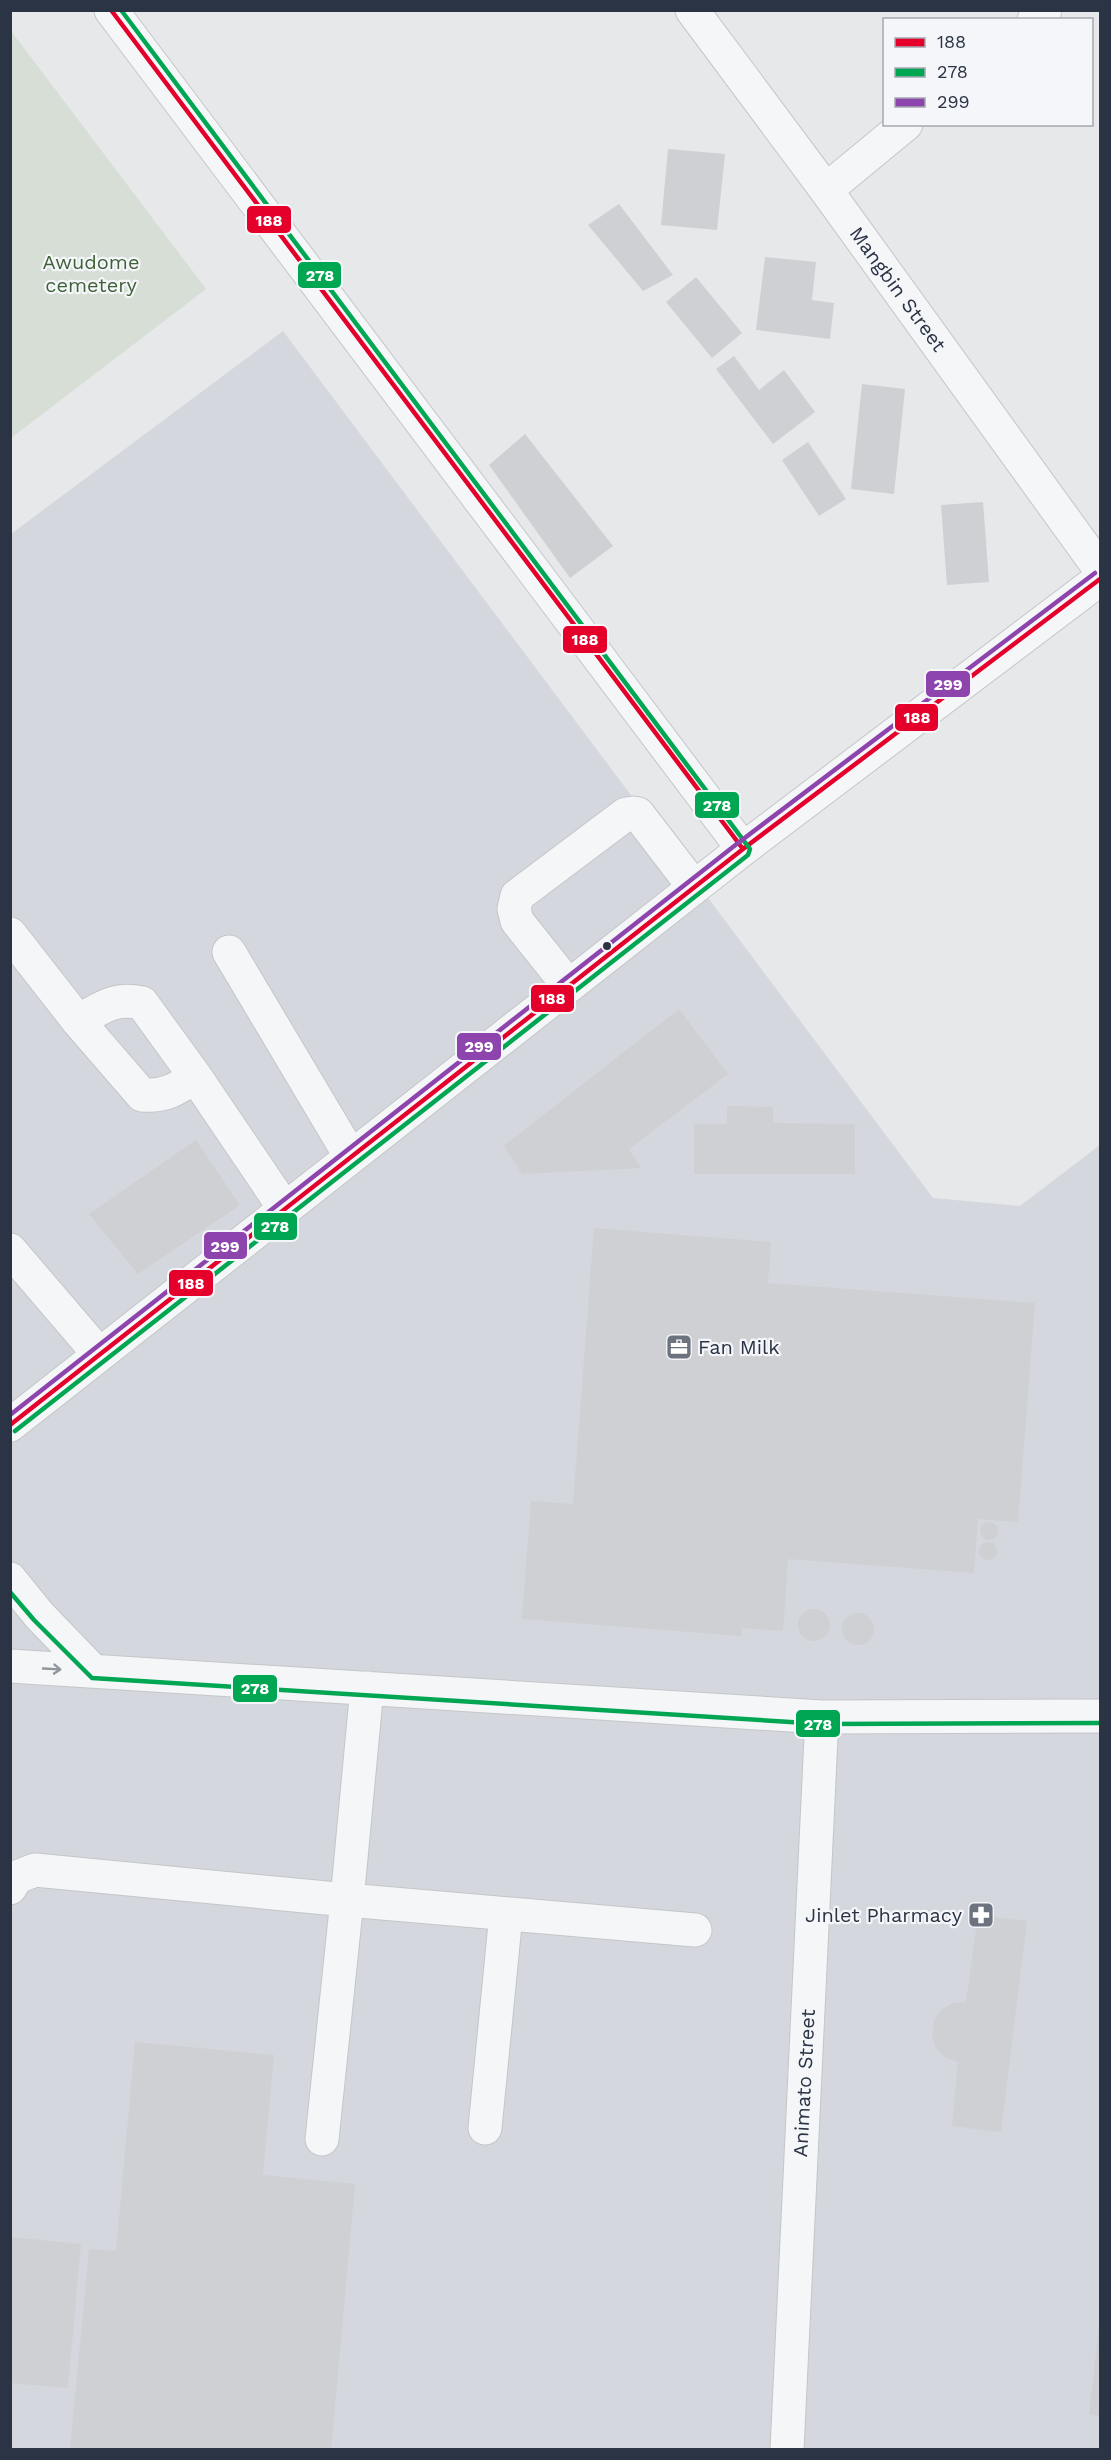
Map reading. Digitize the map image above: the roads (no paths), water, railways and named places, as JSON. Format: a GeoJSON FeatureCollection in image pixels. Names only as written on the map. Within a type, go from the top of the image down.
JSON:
{"type":"FeatureCollection","features":[{"type":"Feature","properties":{"kind":"street"},"geometry":{"type":"LineString","coordinates":[[111,10],[743,849]]}},
{"type":"Feature","properties":{"kind":"street","name":"Mangbin Street"},"geometry":{"type":"LineString","coordinates":[[692,10],[826,190],[1097,585]]}},
{"type":"Feature","properties":{"kind":"street"},"geometry":{"type":"LineString","coordinates":[[826,190],[904,126]]}},
{"type":"Feature","properties":{"kind":"street"},"geometry":{"type":"LineString","coordinates":[[10,1425],[743,849],[1097,585]]}},
{"type":"Feature","properties":{"kind":"street"},"geometry":{"type":"LineString","coordinates":[[568,986],[517,921],[514,909],[517,896],[627,814],[633,813],[638,814],[694,887]]}},
{"type":"Feature","properties":{"kind":"street"},"geometry":{"type":"LineString","coordinates":[[10,933],[78,1020],[142,1095],[156,1096],[174,1091],[195,1076]]}},
{"type":"Feature","properties":{"kind":"street"},"geometry":{"type":"LineString","coordinates":[[229,952],[351,1156]]}},
{"type":"Feature","properties":{"kind":"street"},"geometry":{"type":"LineString","coordinates":[[78,1020],[111,1003],[124,1000],[142,1003],[195,1076],[285,1209]]}},
{"type":"Feature","properties":{"kind":"street"},"geometry":{"type":"LineString","coordinates":[[10,1250],[99,1354]]}},
{"type":"Feature","properties":{"kind":"street"},"geometry":{"type":"LineString","coordinates":[[10,1579],[39,1615],[93,1671]]}},
{"type":"Feature","properties":{"kind":"street"},"geometry":{"type":"LineString","coordinates":[[10,1666],[822,1717],[1101,1716]]}},
{"type":"Feature","properties":{"kind":"street"},"geometry":{"type":"LineString","coordinates":[[322,2139],[367,1688]]}},
{"type":"Feature","properties":{"kind":"street","name":"Animato Street"},"geometry":{"type":"LineString","coordinates":[[787,2450],[822,1717]]}},
{"type":"Feature","properties":{"kind":"street"},"geometry":{"type":"LineString","coordinates":[[10,1888],[17,1877],[35,1870],[695,1930]]}},
{"type":"Feature","properties":{"kind":"street"},"geometry":{"type":"LineString","coordinates":[[485,2128],[506,1914]]}},
{"type":"Feature","properties":{"kind":"place","name":"Fan Milk"},"geometry":{"type":"Point","coordinates":[679,1347]}},
{"type":"Feature","properties":{"kind":"place","name":"Jinlet Pharmacy"},"geometry":{"type":"Point","coordinates":[981,1915]}},
{"type":"Feature","properties":{"kind":"park label","name":"Awudome cemetery"},"geometry":{"type":"Point","coordinates":[91,274]}}]}
